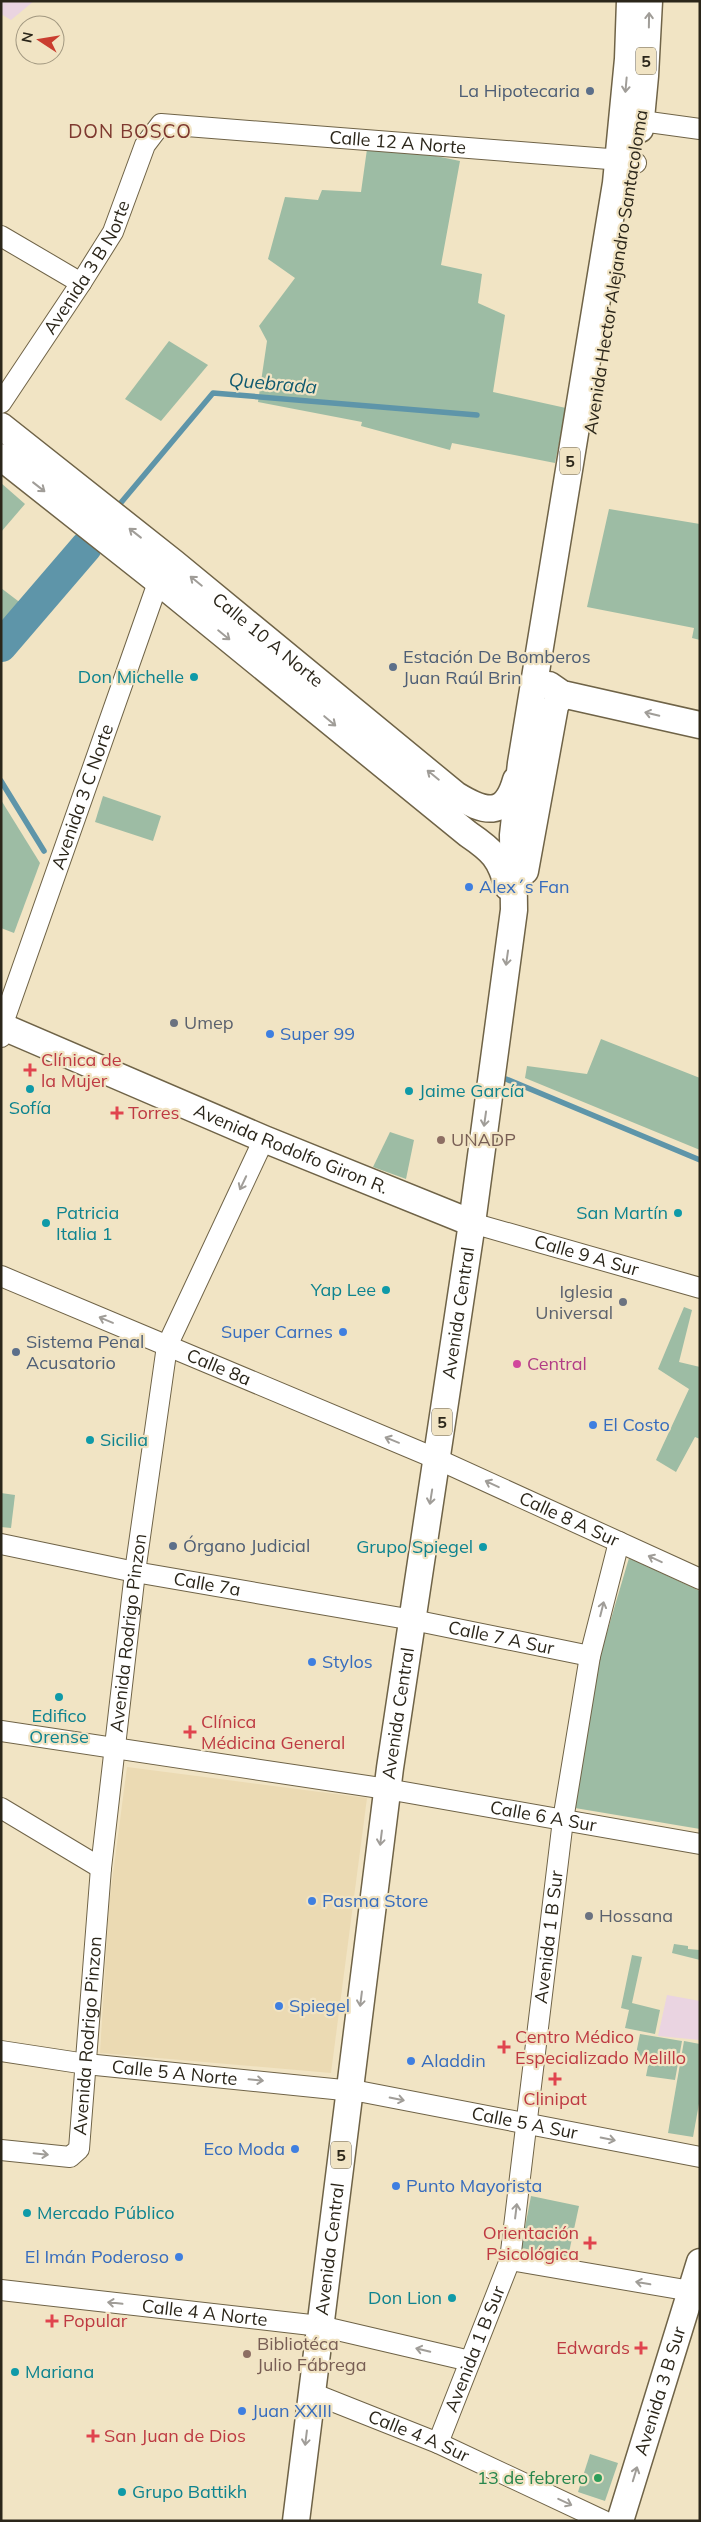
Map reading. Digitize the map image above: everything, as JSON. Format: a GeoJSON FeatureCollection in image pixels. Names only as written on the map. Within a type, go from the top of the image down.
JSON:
{"type":"FeatureCollection","features":[{"type":"Feature","properties":{"kind":"main road","name":"Avenida Hector Alejandro Santacoloma"},"geometry":{"type":"LineString","coordinates":[[630,1],[632,119]]}},
{"type":"Feature","properties":{"kind":"main road","name":"Avenida Hector Alejandro Santacoloma"},"geometry":{"type":"LineString","coordinates":[[513,835],[519,826],[523,813],[554,688],[649,1]]}},
{"type":"Feature","properties":{"kind":"main road","name":"Avenida Hector Alejandro Santacoloma"},"geometry":{"type":"LineString","coordinates":[[514,910],[513,835],[521,763],[627,162]]}},
{"type":"Feature","properties":{"kind":"main road","name":"Calle 10 A Norte"},"geometry":{"type":"LineString","coordinates":[[1,426],[166,573],[304,684],[456,795],[479,808],[491,809],[507,801],[515,784],[521,763]]}},
{"type":"Feature","properties":{"kind":"main road","name":"Calle 10 A Norte"},"geometry":{"type":"LineString","coordinates":[[1,457],[166,573]]}},
{"type":"Feature","properties":{"kind":"main road","name":"Calle 10 A Norte"},"geometry":{"type":"LineString","coordinates":[[304,684],[468,834],[487,846],[500,861],[514,910]]}},
{"type":"Feature","properties":{"kind":"main road"},"geometry":{"type":"LineString","coordinates":[[514,910],[522,886],[555,706],[554,688],[700,724]]}},
{"type":"Feature","properties":{"kind":"main road"},"geometry":{"type":"LineString","coordinates":[[468,834],[497,838],[513,835]]}},
{"type":"Feature","properties":{"kind":"main road","name":"Avenida Central"},"geometry":{"type":"LineString","coordinates":[[296,2521],[387,1790],[472,1224],[514,910]]}},
{"type":"Feature","properties":{"kind":"main road","name":"Avenida Rodolfo Giron R."},"geometry":{"type":"LineString","coordinates":[[2,1030],[472,1224]]}},
{"type":"Feature","properties":{"kind":"main road","name":"Avenida 3 B Sur"},"geometry":{"type":"LineString","coordinates":[[620,2521],[700,2262]]}},
{"type":"Feature","properties":{"kind":"street"},"geometry":{"type":"LineString","coordinates":[[632,119],[700,129]]}},
{"type":"Feature","properties":{"kind":"street","name":"Calle 12 A Norte"},"geometry":{"type":"LineString","coordinates":[[160,124],[627,162]]}},
{"type":"Feature","properties":{"kind":"street","name":"Avenida 3 B Norte"},"geometry":{"type":"LineString","coordinates":[[1,403],[82,283],[113,232],[145,145],[160,124]]}},
{"type":"Feature","properties":{"kind":"street"},"geometry":{"type":"LineString","coordinates":[[1,236],[82,283]]}},
{"type":"Feature","properties":{"kind":"street","name":"Avenida 3 C Norte"},"geometry":{"type":"LineString","coordinates":[[2,1030],[166,573]]}},
{"type":"Feature","properties":{"kind":"street","name":"Avenida Rodrigo Pinzon"},"geometry":{"type":"LineString","coordinates":[[1,2150],[70,2157],[79,2149],[101,1868],[135,1572],[167,1346],[264,1139]]}},
{"type":"Feature","properties":{"kind":"street","name":"Calle 9 A Sur"},"geometry":{"type":"LineString","coordinates":[[472,1224],[700,1288]]}},
{"type":"Feature","properties":{"kind":"street","name":"Calle 8a"},"geometry":{"type":"LineString","coordinates":[[1,1276],[437,1459]]}},
{"type":"Feature","properties":{"kind":"street","name":"Calle 8 A Sur"},"geometry":{"type":"LineString","coordinates":[[437,1459],[700,1579]]}},
{"type":"Feature","properties":{"kind":"street","name":"Avenida 1 B Sur"},"geometry":{"type":"LineString","coordinates":[[438,2443],[510,2260],[563,1820],[590,1656],[619,1542]]}},
{"type":"Feature","properties":{"kind":"street","name":"Calle 7a"},"geometry":{"type":"LineString","coordinates":[[1,1544],[135,1572],[413,1620]]}},
{"type":"Feature","properties":{"kind":"street","name":"Calle 7 A Sur"},"geometry":{"type":"LineString","coordinates":[[413,1620],[590,1656]]}},
{"type":"Feature","properties":{"kind":"street","name":"Calle 6 A Sur"},"geometry":{"type":"LineString","coordinates":[[1,1731],[387,1790],[700,1844]]}},
{"type":"Feature","properties":{"kind":"street"},"geometry":{"type":"LineString","coordinates":[[1,1808],[101,1868]]}},
{"type":"Feature","properties":{"kind":"street","name":"Calle 5 A Norte"},"geometry":{"type":"LineString","coordinates":[[1,2051],[86,2064],[349,2090]]}},
{"type":"Feature","properties":{"kind":"street","name":"Calle 5 A Sur"},"geometry":{"type":"LineString","coordinates":[[349,2090],[700,2157]]}},
{"type":"Feature","properties":{"kind":"street"},"geometry":{"type":"LineString","coordinates":[[510,2260],[691,2291]]}},
{"type":"Feature","properties":{"kind":"street","name":"Calle 4 A Norte"},"geometry":{"type":"LineString","coordinates":[[1,2290],[320,2326]]}},
{"type":"Feature","properties":{"kind":"street"},"geometry":{"type":"LineString","coordinates":[[320,2326],[470,2361]]}},
{"type":"Feature","properties":{"kind":"street","name":"Calle 4 A Sur"},"geometry":{"type":"LineString","coordinates":[[312,2393],[438,2443],[604,2521]]}},
{"type":"Feature","properties":{"kind":"shaded area"},"geometry":{"type":"Polygon","coordinates":[[[1,1],[34,1],[11,20],[1,14],[1,1]]]}},
{"type":"Feature","properties":{"kind":"shaded area"},"geometry":{"type":"Polygon","coordinates":[[[127,1767],[367,1798],[331,2073],[100,2053],[109,1904],[127,1767]]]}},
{"type":"Feature","properties":{"kind":"shaded area"},"geometry":{"type":"Polygon","coordinates":[[[667,1995],[700,2001],[700,2040],[658,2036],[667,1995]]]}},
{"type":"Feature","properties":{"kind":"green space"},"geometry":{"type":"Polygon","coordinates":[[[368,142],[460,161],[441,265],[482,274],[478,303],[505,315],[493,392],[566,408],[555,463],[452,443],[450,450],[361,426],[362,422],[258,402],[267,341],[259,326],[295,278],[268,259],[285,197],[318,200],[322,190],[361,192],[368,142]]]}},
{"type":"Feature","properties":{"kind":"green space"},"geometry":{"type":"Polygon","coordinates":[[[169,341],[208,365],[161,421],[125,399],[169,341]]]}},
{"type":"Feature","properties":{"kind":"green space"},"geometry":{"type":"Polygon","coordinates":[[[1,483],[25,504],[1,532],[1,483]]]}},
{"type":"Feature","properties":{"kind":"green space"},"geometry":{"type":"Polygon","coordinates":[[[609,509],[700,524],[700,640],[692,638],[694,628],[587,607],[609,509]]]}},
{"type":"Feature","properties":{"kind":"green space"},"geometry":{"type":"Polygon","coordinates":[[[1,588],[22,604],[1,627],[1,588]]]}},
{"type":"Feature","properties":{"kind":"green space"},"geometry":{"type":"Polygon","coordinates":[[[103,796],[161,816],[153,841],[95,822],[103,796]]]}},
{"type":"Feature","properties":{"kind":"green space"},"geometry":{"type":"Polygon","coordinates":[[[1,800],[40,863],[14,933],[1,928],[1,800]]]}},
{"type":"Feature","properties":{"kind":"green space"},"geometry":{"type":"Polygon","coordinates":[[[601,1039],[700,1078],[700,1150],[525,1078],[527,1066],[587,1074],[601,1039]]]}},
{"type":"Feature","properties":{"kind":"green space"},"geometry":{"type":"Polygon","coordinates":[[[390,1132],[414,1140],[406,1179],[373,1167],[390,1132]]]}},
{"type":"Feature","properties":{"kind":"green space"},"geometry":{"type":"Polygon","coordinates":[[[684,1307],[692,1310],[679,1362],[700,1367],[700,1439],[695,1437],[676,1472],[656,1460],[689,1389],[658,1369],[684,1307]]]}},
{"type":"Feature","properties":{"kind":"green space"},"geometry":{"type":"Polygon","coordinates":[[[1,1493],[15,1495],[11,1528],[1,1527],[1,1493]]]}},
{"type":"Feature","properties":{"kind":"green space"},"geometry":{"type":"Polygon","coordinates":[[[629,1558],[700,1591],[700,1829],[575,1808],[600,1656],[629,1558]]]}},
{"type":"Feature","properties":{"kind":"green space"},"geometry":{"type":"Polygon","coordinates":[[[674,1944],[688,1946],[688,1949],[700,1950],[700,1960],[672,1953],[674,1944]]]}},
{"type":"Feature","properties":{"kind":"green space"},"geometry":{"type":"Polygon","coordinates":[[[632,1955],[642,1957],[632,2003],[660,2010],[655,2034],[625,2028],[629,2010],[621,2008],[632,1955]]]}},
{"type":"Feature","properties":{"kind":"green space"},"geometry":{"type":"Polygon","coordinates":[[[640,2034],[682,2041],[675,2080],[646,2076],[649,2061],[635,2059],[640,2034]]]}},
{"type":"Feature","properties":{"kind":"green space"},"geometry":{"type":"Polygon","coordinates":[[[684,2041],[700,2044],[700,2098],[693,2137],[668,2133],[684,2041]]]}},
{"type":"Feature","properties":{"kind":"green space"},"geometry":{"type":"Polygon","coordinates":[[[531,2196],[579,2206],[568,2257],[521,2248],[531,2196]]]}},
{"type":"Feature","properties":{"kind":"green space","name":"13 de febrero"},"geometry":{"type":"Polygon","coordinates":[[[590,2454],[618,2463],[605,2501],[578,2492],[590,2454]]]}},
{"type":"Feature","properties":{"kind":"waterway","name":"Quebrada"},"geometry":{"type":"LineString","coordinates":[[119,505],[213,393],[477,415]]}},
{"type":"Feature","properties":{"kind":"waterway"},"geometry":{"type":"LineString","coordinates":[[1,646],[86,547]]}},
{"type":"Feature","properties":{"kind":"waterway"},"geometry":{"type":"LineString","coordinates":[[1,781],[44,851]]}},
{"type":"Feature","properties":{"kind":"waterway"},"geometry":{"type":"LineString","coordinates":[[506,1079],[700,1160]]}},
{"type":"Feature","properties":{"kind":"place","name":"La Hipotecaria"},"geometry":{"type":"Point","coordinates":[590,91]}},
{"type":"Feature","properties":{"kind":"place","name":"Estación De Bomberos Juan Raúl Brin"},"geometry":{"type":"Point","coordinates":[393,667]}},
{"type":"Feature","properties":{"kind":"place","name":"Don Michelle"},"geometry":{"type":"Point","coordinates":[194,677]}},
{"type":"Feature","properties":{"kind":"place","name":"Alex´s Fan"},"geometry":{"type":"Point","coordinates":[469,887]}},
{"type":"Feature","properties":{"kind":"place","name":"Umep"},"geometry":{"type":"Point","coordinates":[174,1023]}},
{"type":"Feature","properties":{"kind":"place","name":"Super 99"},"geometry":{"type":"Point","coordinates":[270,1034]}},
{"type":"Feature","properties":{"kind":"place","name":"Clínica de la Mujer"},"geometry":{"type":"Point","coordinates":[30,1070]}},
{"type":"Feature","properties":{"kind":"place","name":"Sofía"},"geometry":{"type":"Point","coordinates":[30,1089]}},
{"type":"Feature","properties":{"kind":"place","name":"Jaime García"},"geometry":{"type":"Point","coordinates":[409,1091]}},
{"type":"Feature","properties":{"kind":"place","name":"Torres"},"geometry":{"type":"Point","coordinates":[117,1113]}},
{"type":"Feature","properties":{"kind":"place","name":"UNADP"},"geometry":{"type":"Point","coordinates":[441,1140]}},
{"type":"Feature","properties":{"kind":"place","name":"San Martín"},"geometry":{"type":"Point","coordinates":[678,1213]}},
{"type":"Feature","properties":{"kind":"place","name":"Patricia Italia 1"},"geometry":{"type":"Point","coordinates":[46,1223]}},
{"type":"Feature","properties":{"kind":"place","name":"Yap Lee"},"geometry":{"type":"Point","coordinates":[386,1290]}},
{"type":"Feature","properties":{"kind":"place","name":"Iglesia Universal"},"geometry":{"type":"Point","coordinates":[623,1302]}},
{"type":"Feature","properties":{"kind":"place","name":"Super Carnes"},"geometry":{"type":"Point","coordinates":[343,1332]}},
{"type":"Feature","properties":{"kind":"place","name":"Sistema Penal Acusatorio"},"geometry":{"type":"Point","coordinates":[16,1352]}},
{"type":"Feature","properties":{"kind":"place","name":"Central"},"geometry":{"type":"Point","coordinates":[517,1364]}},
{"type":"Feature","properties":{"kind":"place","name":"El Costo"},"geometry":{"type":"Point","coordinates":[593,1425]}},
{"type":"Feature","properties":{"kind":"place","name":"Sicilia"},"geometry":{"type":"Point","coordinates":[90,1440]}},
{"type":"Feature","properties":{"kind":"place","name":"Órgano Judicial"},"geometry":{"type":"Point","coordinates":[173,1546]}},
{"type":"Feature","properties":{"kind":"place","name":"Grupo Spiegel"},"geometry":{"type":"Point","coordinates":[483,1547]}},
{"type":"Feature","properties":{"kind":"place","name":"Stylos"},"geometry":{"type":"Point","coordinates":[312,1662]}},
{"type":"Feature","properties":{"kind":"place","name":"Edifico Orense"},"geometry":{"type":"Point","coordinates":[59,1697]}},
{"type":"Feature","properties":{"kind":"place","name":"Clínica Médicina General"},"geometry":{"type":"Point","coordinates":[190,1732]}},
{"type":"Feature","properties":{"kind":"place","name":"Pasma Store"},"geometry":{"type":"Point","coordinates":[312,1901]}},
{"type":"Feature","properties":{"kind":"place","name":"Hossana"},"geometry":{"type":"Point","coordinates":[589,1916]}},
{"type":"Feature","properties":{"kind":"place","name":"Spiegel"},"geometry":{"type":"Point","coordinates":[279,2006]}},
{"type":"Feature","properties":{"kind":"place","name":"Centro Médico Especializado Melillo"},"geometry":{"type":"Point","coordinates":[504,2047]}},
{"type":"Feature","properties":{"kind":"place","name":"Aladdin"},"geometry":{"type":"Point","coordinates":[411,2061]}},
{"type":"Feature","properties":{"kind":"place","name":"Clinipat"},"geometry":{"type":"Point","coordinates":[555,2079]}},
{"type":"Feature","properties":{"kind":"place","name":"Eco Moda"},"geometry":{"type":"Point","coordinates":[295,2149]}},
{"type":"Feature","properties":{"kind":"place","name":"Punto Mayorista"},"geometry":{"type":"Point","coordinates":[396,2186]}},
{"type":"Feature","properties":{"kind":"place","name":"Mercado Público"},"geometry":{"type":"Point","coordinates":[27,2213]}},
{"type":"Feature","properties":{"kind":"place","name":"Orientación Psicológica"},"geometry":{"type":"Point","coordinates":[590,2243]}},
{"type":"Feature","properties":{"kind":"place","name":"El Imán Poderoso"},"geometry":{"type":"Point","coordinates":[179,2257]}},
{"type":"Feature","properties":{"kind":"place","name":"Don Lion"},"geometry":{"type":"Point","coordinates":[452,2298]}},
{"type":"Feature","properties":{"kind":"place","name":"Popular"},"geometry":{"type":"Point","coordinates":[52,2321]}},
{"type":"Feature","properties":{"kind":"place","name":"Edwards"},"geometry":{"type":"Point","coordinates":[641,2348]}},
{"type":"Feature","properties":{"kind":"place","name":"Bibliotéca Julio Fábrega"},"geometry":{"type":"Point","coordinates":[247,2354]}},
{"type":"Feature","properties":{"kind":"place","name":"Mariana"},"geometry":{"type":"Point","coordinates":[15,2372]}},
{"type":"Feature","properties":{"kind":"place","name":"Juan XXIII"},"geometry":{"type":"Point","coordinates":[242,2411]}},
{"type":"Feature","properties":{"kind":"place","name":"San Juan de Dios"},"geometry":{"type":"Point","coordinates":[93,2436]}},
{"type":"Feature","properties":{"kind":"place","name":"13 de febrero"},"geometry":{"type":"Point","coordinates":[598,2478]}},
{"type":"Feature","properties":{"kind":"place","name":"Grupo Battikh"},"geometry":{"type":"Point","coordinates":[122,2492]}},
{"type":"Feature","properties":{"kind":"district","name":"DON BOSCO"},"geometry":{"type":"Point","coordinates":[130,131]}}]}
